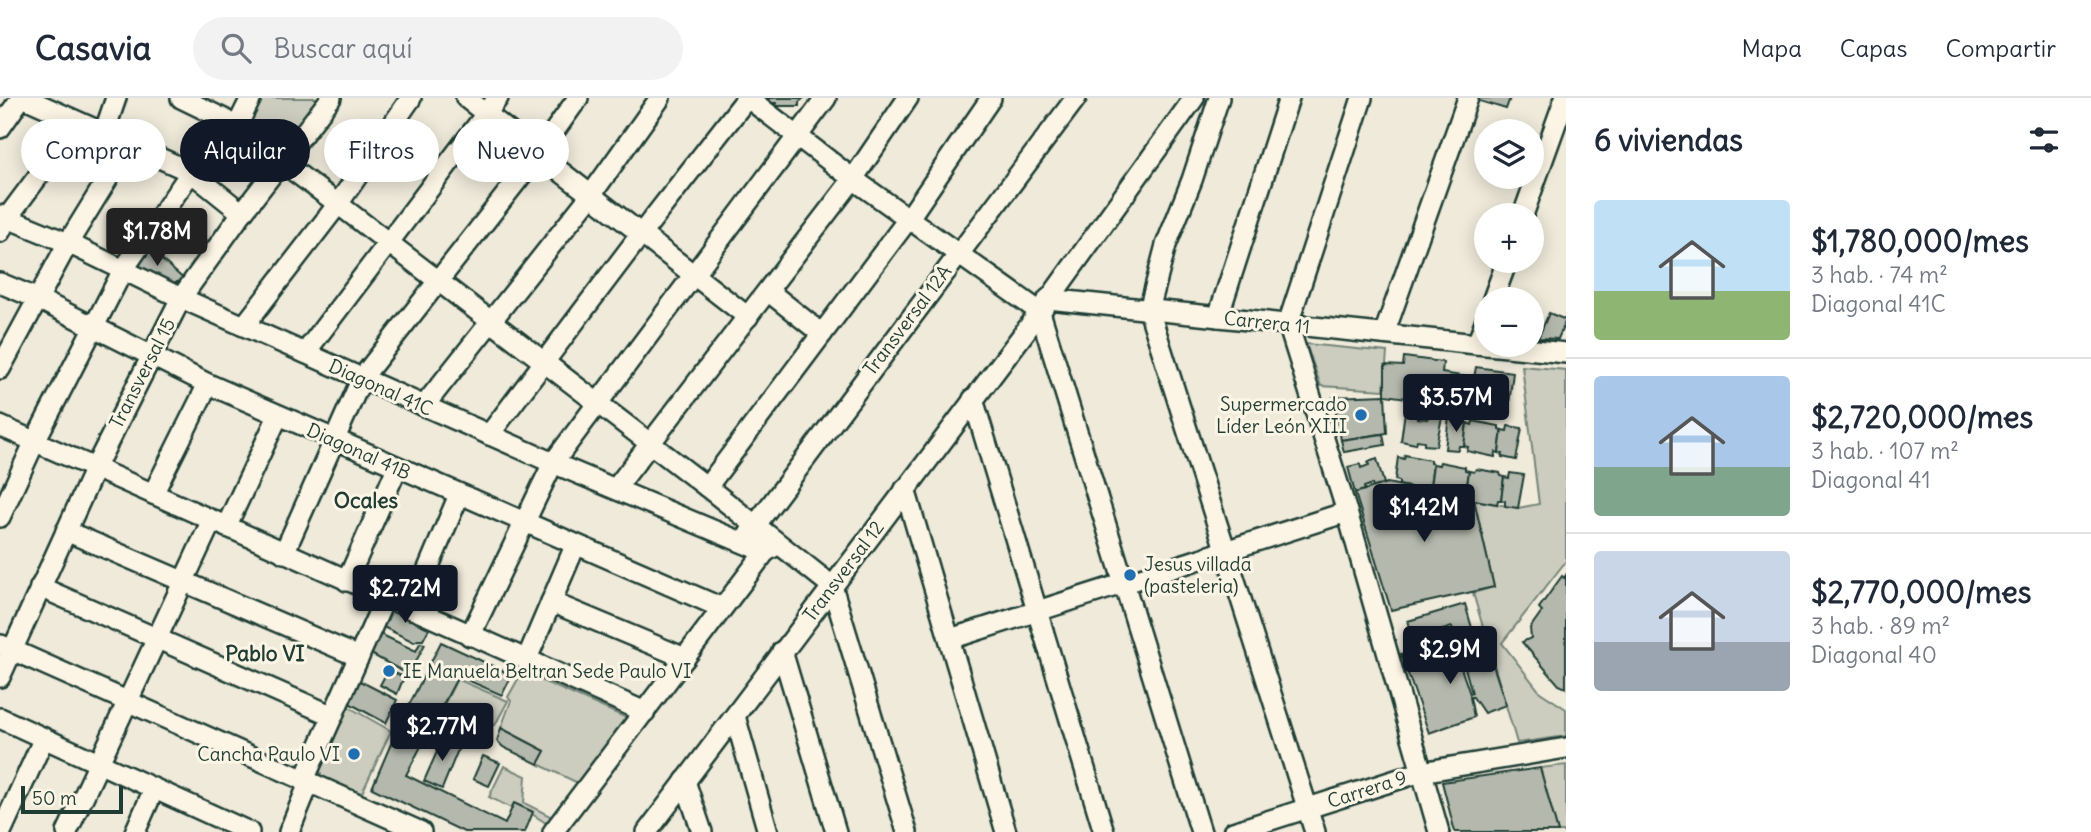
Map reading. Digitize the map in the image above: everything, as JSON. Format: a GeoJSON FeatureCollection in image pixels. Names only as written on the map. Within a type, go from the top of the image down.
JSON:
{"type":"FeatureCollection","features":[{"type":"Feature","properties":{"kind":"street"},"geometry":{"type":"LineString","coordinates":[[0,128],[23,98],[71,119]]}},
{"type":"Feature","properties":{"kind":"street"},"geometry":{"type":"LineString","coordinates":[[109,119],[116,98]]}},
{"type":"Feature","properties":{"kind":"street"},"geometry":{"type":"LineString","coordinates":[[181,98],[224,119]]}},
{"type":"Feature","properties":{"kind":"street"},"geometry":{"type":"LineString","coordinates":[[240,119],[251,98]]}},
{"type":"Feature","properties":{"kind":"street","name":"Transversal 15"},"geometry":{"type":"LineString","coordinates":[[310,126],[331,98]]}},
{"type":"Feature","properties":{"kind":"street"},"geometry":{"type":"LineString","coordinates":[[244,326],[338,204],[411,98]]}},
{"type":"Feature","properties":{"kind":"street"},"geometry":{"type":"LineString","coordinates":[[466,98],[492,106],[505,119]]}},
{"type":"Feature","properties":{"kind":"street"},"geometry":{"type":"LineString","coordinates":[[563,119],[578,98]]}},
{"type":"Feature","properties":{"kind":"street"},"geometry":{"type":"LineString","coordinates":[[424,406],[591,195],[660,98]]}},
{"type":"Feature","properties":{"kind":"street"},"geometry":{"type":"LineString","coordinates":[[489,435],[748,98],[853,179],[957,254],[1044,306],[1201,832]]}},
{"type":"Feature","properties":{"kind":"street"},"geometry":{"type":"LineString","coordinates":[[470,636],[553,464],[826,98]]}},
{"type":"Feature","properties":{"kind":"street"},"geometry":{"type":"LineString","coordinates":[[616,488],[853,179],[908,98]]}},
{"type":"Feature","properties":{"kind":"street"},"geometry":{"type":"LineString","coordinates":[[707,487],[908,218],[991,98]]}},
{"type":"Feature","properties":{"kind":"street","name":"Transversal 12A"},"geometry":{"type":"LineString","coordinates":[[742,544],[1076,98]]}},
{"type":"Feature","properties":{"kind":"street","name":"Transversal 12"},"geometry":{"type":"LineString","coordinates":[[647,832],[1044,306],[1194,98]]}},
{"type":"Feature","properties":{"kind":"street"},"geometry":{"type":"LineString","coordinates":[[1219,98],[1192,180],[1166,245],[1149,310],[1315,832]]}},
{"type":"Feature","properties":{"kind":"street"},"geometry":{"type":"LineString","coordinates":[[1217,317],[1289,98]]}},
{"type":"Feature","properties":{"kind":"street"},"geometry":{"type":"LineString","coordinates":[[1362,98],[1288,324],[1338,460],[1348,512],[1439,832]]}},
{"type":"Feature","properties":{"kind":"street"},"geometry":{"type":"LineString","coordinates":[[1384,334],[1468,98]]}},
{"type":"Feature","properties":{"kind":"street"},"geometry":{"type":"LineString","coordinates":[[1527,203],[1565,98]]}},
{"type":"Feature","properties":{"kind":"street"},"geometry":{"type":"LineString","coordinates":[[305,353],[492,106]]}},
{"type":"Feature","properties":{"kind":"street"},"geometry":{"type":"LineString","coordinates":[[569,178],[748,317]]}},
{"type":"Feature","properties":{"kind":"street"},"geometry":{"type":"LineString","coordinates":[[2,222],[32,182]]}},
{"type":"Feature","properties":{"kind":"street"},"geometry":{"type":"LineString","coordinates":[[0,369],[36,299],[106,182]]}},
{"type":"Feature","properties":{"kind":"street"},"geometry":{"type":"LineString","coordinates":[[0,517],[35,441],[123,270],[184,182]]}},
{"type":"Feature","properties":{"kind":"street"},"geometry":{"type":"LineString","coordinates":[[203,182],[242,213]]}},
{"type":"Feature","properties":{"kind":"street","name":"Transversal 15"},"geometry":{"type":"LineString","coordinates":[[0,677],[6,647],[40,587],[149,357],[181,298],[267,182]]}},
{"type":"Feature","properties":{"kind":"street"},"geometry":{"type":"LineString","coordinates":[[308,182],[755,524],[772,548],[832,586],[907,832]]}},
{"type":"Feature","properties":{"kind":"street"},"geometry":{"type":"LineString","coordinates":[[284,553],[362,378],[515,182]]}},
{"type":"Feature","properties":{"kind":"street","name":"Diagonal 41C"},"geometry":{"type":"LineString","coordinates":[[2,222],[68,243],[181,298],[553,464],[616,488],[742,544],[772,548]]}},
{"type":"Feature","properties":{"kind":"street","name":"Diagonal 41B"},"geometry":{"type":"LineString","coordinates":[[0,283],[208,384],[722,608]]}},
{"type":"Feature","properties":{"kind":"street"},"geometry":{"type":"LineString","coordinates":[[768,291],[822,334]]}},
{"type":"Feature","properties":{"kind":"street","name":"Carrera 11"},"geometry":{"type":"LineString","coordinates":[[1044,306],[1149,310],[1474,343]]}},
{"type":"Feature","properties":{"kind":"street","name":"Carrera 11"},"geometry":{"type":"LineString","coordinates":[[1544,351],[1566,353]]}},
{"type":"Feature","properties":{"kind":"street"},"geometry":{"type":"LineString","coordinates":[[153,494],[208,384]]}},
{"type":"Feature","properties":{"kind":"street"},"geometry":{"type":"LineString","coordinates":[[973,399],[1104,832]]}},
{"type":"Feature","properties":{"kind":"street"},"geometry":{"type":"LineString","coordinates":[[67,832],[183,581],[219,524],[278,415]]}},
{"type":"Feature","properties":{"kind":"street"},"geometry":{"type":"LineString","coordinates":[[0,426],[645,712]]}},
{"type":"Feature","properties":{"kind":"street"},"geometry":{"type":"LineString","coordinates":[[347,581],[397,468]]}},
{"type":"Feature","properties":{"kind":"street"},"geometry":{"type":"LineString","coordinates":[[905,489],[1006,832]]}},
{"type":"Feature","properties":{"kind":"street"},"geometry":{"type":"LineString","coordinates":[[411,609],[459,495]]}},
{"type":"Feature","properties":{"kind":"street"},"geometry":{"type":"LineString","coordinates":[[950,639],[1348,512]]}},
{"type":"Feature","properties":{"kind":"street"},"geometry":{"type":"LineString","coordinates":[[66,531],[359,657]]}},
{"type":"Feature","properties":{"kind":"street"},"geometry":{"type":"LineString","coordinates":[[526,661],[575,546]]}},
{"type":"Feature","properties":{"kind":"street"},"geometry":{"type":"LineString","coordinates":[[553,832],[722,608],[772,548]]}},
{"type":"Feature","properties":{"kind":"street"},"geometry":{"type":"LineString","coordinates":[[40,587],[333,716]]}},
{"type":"Feature","properties":{"kind":"street"},"geometry":{"type":"LineString","coordinates":[[289,832],[333,716],[386,598]]}},
{"type":"Feature","properties":{"kind":"street"},"geometry":{"type":"LineString","coordinates":[[551,602],[685,658]]}},
{"type":"Feature","properties":{"kind":"street"},"geometry":{"type":"LineString","coordinates":[[6,647],[421,832]]}},
{"type":"Feature","properties":{"kind":"street"},"geometry":{"type":"LineString","coordinates":[[782,651],[836,832]]}},
{"type":"Feature","properties":{"kind":"street"},"geometry":{"type":"LineString","coordinates":[[735,716],[768,832]]}},
{"type":"Feature","properties":{"kind":"street"},"geometry":{"type":"LineString","coordinates":[[0,718],[248,832]]}},
{"type":"Feature","properties":{"kind":"street"},"geometry":{"type":"LineString","coordinates":[[1,832],[44,738]]}},
{"type":"Feature","properties":{"kind":"street","name":"Carrera 9"},"geometry":{"type":"LineString","coordinates":[[1233,832],[1421,772],[1566,748]]}},
{"type":"Feature","properties":{"kind":"street"},"geometry":{"type":"LineString","coordinates":[[685,781],[702,832]]}},
{"type":"Feature","properties":{"kind":"street"},"geometry":{"type":"LineString","coordinates":[[135,832],[154,789]]}},
{"type":"Feature","properties":{"kind":"shaded area"},"geometry":{"type":"Polygon","coordinates":[[[262,98],[320,98],[304,119],[252,119],[262,98]]]}},
{"type":"Feature","properties":{"kind":"shaded area"},"geometry":{"type":"Polygon","coordinates":[[[1306,344],[1387,352],[1384,390],[1321,386],[1306,344]]]}},
{"type":"Feature","properties":{"kind":"shaded area"},"geometry":{"type":"Polygon","coordinates":[[[1522,366],[1566,370],[1566,561],[1502,643],[1540,692],[1566,709],[1566,736],[1517,743],[1473,593],[1494,587],[1474,500],[1518,508],[1539,504],[1522,366]]]}},
{"type":"Feature","properties":{"kind":"shaded area"},"geometry":{"type":"Polygon","coordinates":[[[522,672],[629,719],[580,784],[538,764],[545,751],[501,728],[511,701],[508,697],[522,672]]]}},
{"type":"Feature","properties":{"kind":"shaded area"},"geometry":{"type":"Polygon","coordinates":[[[457,679],[508,701],[495,725],[479,724],[467,744],[433,727],[457,679]]]}},
{"type":"Feature","properties":{"kind":"shaded area","name":"Cancha Paulo VI"},"geometry":{"type":"Polygon","coordinates":[[[347,706],[391,731],[361,795],[319,778],[321,773],[315,770],[347,706]]]}},
{"type":"Feature","properties":{"kind":"shaded area"},"geometry":{"type":"Polygon","coordinates":[[[1566,765],[1566,832],[1558,832],[1540,768],[1566,765]]]}},
{"type":"Feature","properties":{"kind":"shaded area"},"geometry":{"type":"Polygon","coordinates":[[[504,766],[526,776],[524,803],[552,817],[546,823],[532,814],[532,811],[514,803],[511,808],[489,797],[504,766]]]}},
{"type":"Feature","properties":{"kind":"building"},"geometry":{"type":"Polygon","coordinates":[[[761,98],[804,98],[799,102],[799,106],[777,106],[776,103],[768,103],[761,98]]]}},
{"type":"Feature","properties":{"kind":"building"},"geometry":{"type":"Polygon","coordinates":[[[1510,98],[1506,109],[1476,100],[1510,98]]]}},
{"type":"Feature","properties":{"kind":"building"},"geometry":{"type":"Polygon","coordinates":[[[147,247],[186,281],[167,283],[135,270],[147,247]]]}},
{"type":"Feature","properties":{"kind":"building"},"geometry":{"type":"Polygon","coordinates":[[[1549,313],[1566,320],[1558,339],[1544,338],[1544,324],[1549,313]]]}},
{"type":"Feature","properties":{"kind":"building"},"geometry":{"type":"Polygon","coordinates":[[[1404,357],[1443,362],[1442,373],[1474,378],[1476,367],[1513,372],[1508,412],[1385,395],[1385,365],[1403,366],[1404,357]]]}},
{"type":"Feature","properties":{"kind":"building","name":"Supermercado Líder León XIII"},"geometry":{"type":"Polygon","coordinates":[[[1385,395],[1387,433],[1341,440],[1333,397],[1385,395]]]}},
{"type":"Feature","properties":{"kind":"building"},"geometry":{"type":"Polygon","coordinates":[[[1405,411],[1418,413],[1417,418],[1427,419],[1429,415],[1442,417],[1436,446],[1424,445],[1424,441],[1417,440],[1416,444],[1401,441],[1405,411]]]}},
{"type":"Feature","properties":{"kind":"building"},"geometry":{"type":"Polygon","coordinates":[[[1449,416],[1463,419],[1462,422],[1467,423],[1464,446],[1459,446],[1458,450],[1445,449],[1449,416]]]}},
{"type":"Feature","properties":{"kind":"building"},"geometry":{"type":"Polygon","coordinates":[[[1473,421],[1499,426],[1502,430],[1499,453],[1496,452],[1495,457],[1467,451],[1468,447],[1464,446],[1467,423],[1472,425],[1473,421]]]}},
{"type":"Feature","properties":{"kind":"building"},"geometry":{"type":"Polygon","coordinates":[[[1508,426],[1522,428],[1516,460],[1502,457],[1503,454],[1499,453],[1502,430],[1507,431],[1508,426]]]}},
{"type":"Feature","properties":{"kind":"building"},"geometry":{"type":"Polygon","coordinates":[[[1383,434],[1385,445],[1344,452],[1341,440],[1383,434]]]}},
{"type":"Feature","properties":{"kind":"building"},"geometry":{"type":"Polygon","coordinates":[[[1405,455],[1430,460],[1433,464],[1427,491],[1399,485],[1399,481],[1395,480],[1398,457],[1404,459],[1405,455]]]}},
{"type":"Feature","properties":{"kind":"building"},"geometry":{"type":"Polygon","coordinates":[[[1377,459],[1384,484],[1373,488],[1372,484],[1355,493],[1348,467],[1360,464],[1361,468],[1377,459]]]}},
{"type":"Feature","properties":{"kind":"building"},"geometry":{"type":"Polygon","coordinates":[[[1440,462],[1465,467],[1465,470],[1469,471],[1466,493],[1462,493],[1462,498],[1434,492],[1435,488],[1430,487],[1433,464],[1439,465],[1440,462]]]}},
{"type":"Feature","properties":{"kind":"building"},"geometry":{"type":"Polygon","coordinates":[[[1476,469],[1500,473],[1504,477],[1501,500],[1498,500],[1497,504],[1469,499],[1470,495],[1466,493],[1469,471],[1474,472],[1476,469]]]}},
{"type":"Feature","properties":{"kind":"building"},"geometry":{"type":"Polygon","coordinates":[[[1510,473],[1524,475],[1518,508],[1505,506],[1505,501],[1501,500],[1504,477],[1509,478],[1510,473]]]}},
{"type":"Feature","properties":{"kind":"building"},"geometry":{"type":"Polygon","coordinates":[[[1387,483],[1474,500],[1494,587],[1391,610],[1355,493],[1387,483]]]}},
{"type":"Feature","properties":{"kind":"building"},"geometry":{"type":"Polygon","coordinates":[[[1566,575],[1566,688],[1559,685],[1522,642],[1531,638],[1530,628],[1542,611],[1539,608],[1562,576],[1564,578],[1566,575]]]}},
{"type":"Feature","properties":{"kind":"building"},"geometry":{"type":"Polygon","coordinates":[[[1465,604],[1477,645],[1459,650],[1452,627],[1414,639],[1408,621],[1465,604]]]}},
{"type":"Feature","properties":{"kind":"building"},"geometry":{"type":"Polygon","coordinates":[[[390,606],[431,625],[423,640],[414,642],[381,626],[390,606]]]}},
{"type":"Feature","properties":{"kind":"building"},"geometry":{"type":"Polygon","coordinates":[[[380,634],[416,651],[420,643],[425,644],[409,675],[371,654],[380,634]]]}},
{"type":"Feature","properties":{"kind":"building"},"geometry":{"type":"Polygon","coordinates":[[[1451,639],[1470,694],[1472,693],[1465,668],[1492,662],[1506,705],[1484,713],[1473,697],[1470,697],[1474,717],[1429,733],[1401,654],[1451,639]]]}},
{"type":"Feature","properties":{"kind":"building"},"geometry":{"type":"Polygon","coordinates":[[[441,642],[512,675],[502,695],[458,676],[406,775],[505,824],[514,803],[533,812],[525,832],[464,832],[372,788],[405,711],[421,717],[422,714],[408,707],[441,642]]]}},
{"type":"Feature","properties":{"kind":"building"},"geometry":{"type":"Polygon","coordinates":[[[388,670],[404,677],[397,694],[380,685],[388,670]]]}},
{"type":"Feature","properties":{"kind":"building"},"geometry":{"type":"Polygon","coordinates":[[[358,680],[397,700],[386,723],[349,703],[358,680]]]}},
{"type":"Feature","properties":{"kind":"building"},"geometry":{"type":"Polygon","coordinates":[[[501,728],[545,751],[538,764],[503,747],[497,741],[501,728]]]}},
{"type":"Feature","properties":{"kind":"building"},"geometry":{"type":"Polygon","coordinates":[[[444,736],[460,745],[442,789],[424,781],[444,736]]]}},
{"type":"Feature","properties":{"kind":"building"},"geometry":{"type":"Polygon","coordinates":[[[483,756],[500,763],[489,786],[473,779],[483,756]]]}},
{"type":"Feature","properties":{"kind":"building"},"geometry":{"type":"Polygon","coordinates":[[[1540,768],[1558,832],[1455,832],[1442,782],[1540,768]]]}},
{"type":"Feature","properties":{"kind":"place","name":"Supermercado Líder León XIII"},"geometry":{"type":"Point","coordinates":[1361,415]}},
{"type":"Feature","properties":{"kind":"place","name":"Jesus villada (pasteleria)"},"geometry":{"type":"Point","coordinates":[1130,575]}},
{"type":"Feature","properties":{"kind":"place","name":"IE Manuela Beltran Sede Paulo VI"},"geometry":{"type":"Point","coordinates":[389,671]}},
{"type":"Feature","properties":{"kind":"place","name":"Cancha Paulo VI"},"geometry":{"type":"Point","coordinates":[354,754]}},
{"type":"Feature","properties":{"kind":"district","name":"Ocales"},"geometry":{"type":"Point","coordinates":[366,501]}},
{"type":"Feature","properties":{"kind":"district","name":"Pablo VI"},"geometry":{"type":"Point","coordinates":[265,654]}}]}
